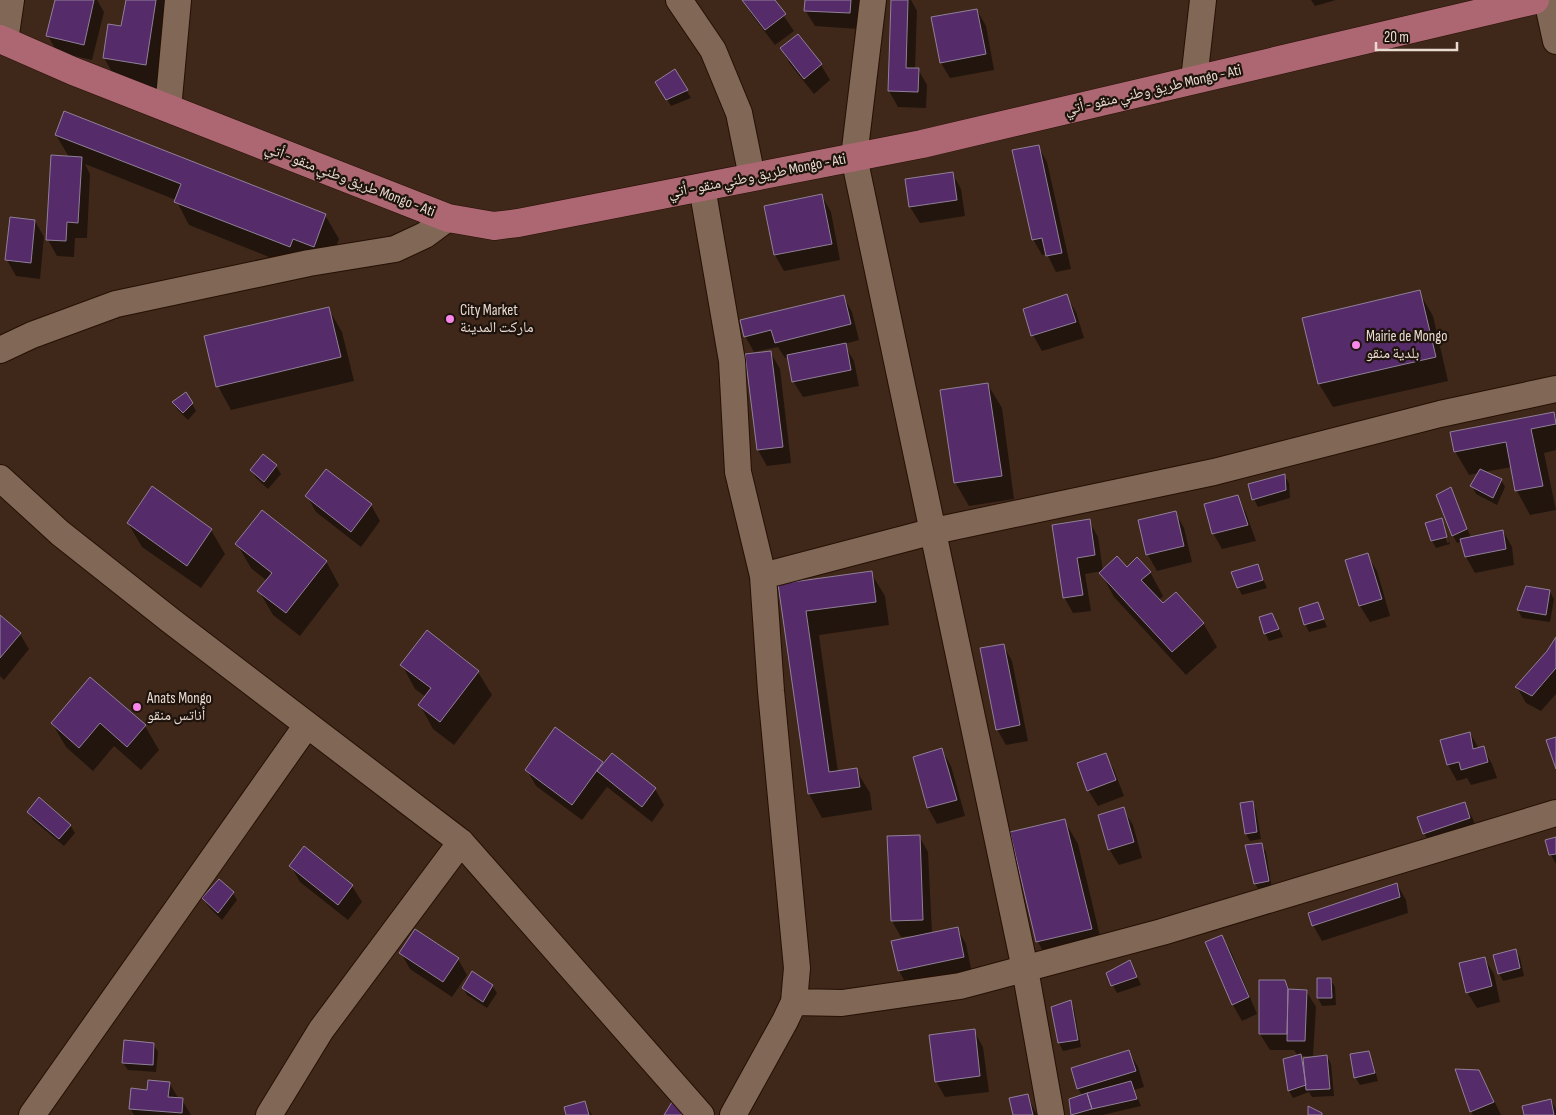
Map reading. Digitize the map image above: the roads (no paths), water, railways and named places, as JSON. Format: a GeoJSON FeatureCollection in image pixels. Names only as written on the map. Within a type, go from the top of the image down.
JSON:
{"type":"FeatureCollection","features":[{"type":"Feature","properties":{"kind":"main road","name":"طريق وطني منقو - أتي Mongo - Ati"},"geometry":{"type":"LineString","coordinates":[[2,40],[72,71],[448,218],[494,226],[518,223],[922,144],[1535,0]]}},
{"type":"Feature","properties":{"kind":"street"},"geometry":{"type":"LineString","coordinates":[[2,40],[11,0]]}},
{"type":"Feature","properties":{"kind":"street"},"geometry":{"type":"LineString","coordinates":[[168,109],[178,0]]}},
{"type":"Feature","properties":{"kind":"street"},"geometry":{"type":"LineString","coordinates":[[679,0],[713,50],[739,113],[752,177]]}},
{"type":"Feature","properties":{"kind":"street"},"geometry":{"type":"LineString","coordinates":[[873,0],[854,157],[1025,969],[1051,1115]]}},
{"type":"Feature","properties":{"kind":"street"},"geometry":{"type":"LineString","coordinates":[[1194,80],[1204,0]]}},
{"type":"Feature","properties":{"kind":"street"},"geometry":{"type":"LineString","coordinates":[[1547,0],[1556,40]]}},
{"type":"Feature","properties":{"kind":"street"},"geometry":{"type":"LineString","coordinates":[[702,187],[732,361],[738,472],[763,576],[771,691],[797,968],[794,1002],[733,1115]]}},
{"type":"Feature","properties":{"kind":"street"},"geometry":{"type":"LineString","coordinates":[[0,350],[32,335],[116,304],[309,263],[395,249],[424,235],[448,218]]}},
{"type":"Feature","properties":{"kind":"street"},"geometry":{"type":"LineString","coordinates":[[763,576],[934,531],[1207,474],[1440,414],[1556,389]]}},
{"type":"Feature","properties":{"kind":"street"},"geometry":{"type":"LineString","coordinates":[[0,478],[60,533],[461,842],[701,1115]]}},
{"type":"Feature","properties":{"kind":"street"},"geometry":{"type":"LineString","coordinates":[[32,1115],[307,725]]}},
{"type":"Feature","properties":{"kind":"street"},"geometry":{"type":"LineString","coordinates":[[794,1002],[842,1003],[960,986],[1162,932],[1556,813]]}},
{"type":"Feature","properties":{"kind":"street"},"geometry":{"type":"LineString","coordinates":[[269,1115],[321,1030],[461,842]]}},
{"type":"Feature","properties":{"kind":"place","name":"City Market ماركت المدينة"},"geometry":{"type":"Point","coordinates":[450,319]}},
{"type":"Feature","properties":{"kind":"place","name":"Mairie de Mongo بلدية منقو"},"geometry":{"type":"Point","coordinates":[1356,345]}},
{"type":"Feature","properties":{"kind":"place","name":"Anats Mongo أناتس منقو"},"geometry":{"type":"Point","coordinates":[137,707]}}]}
